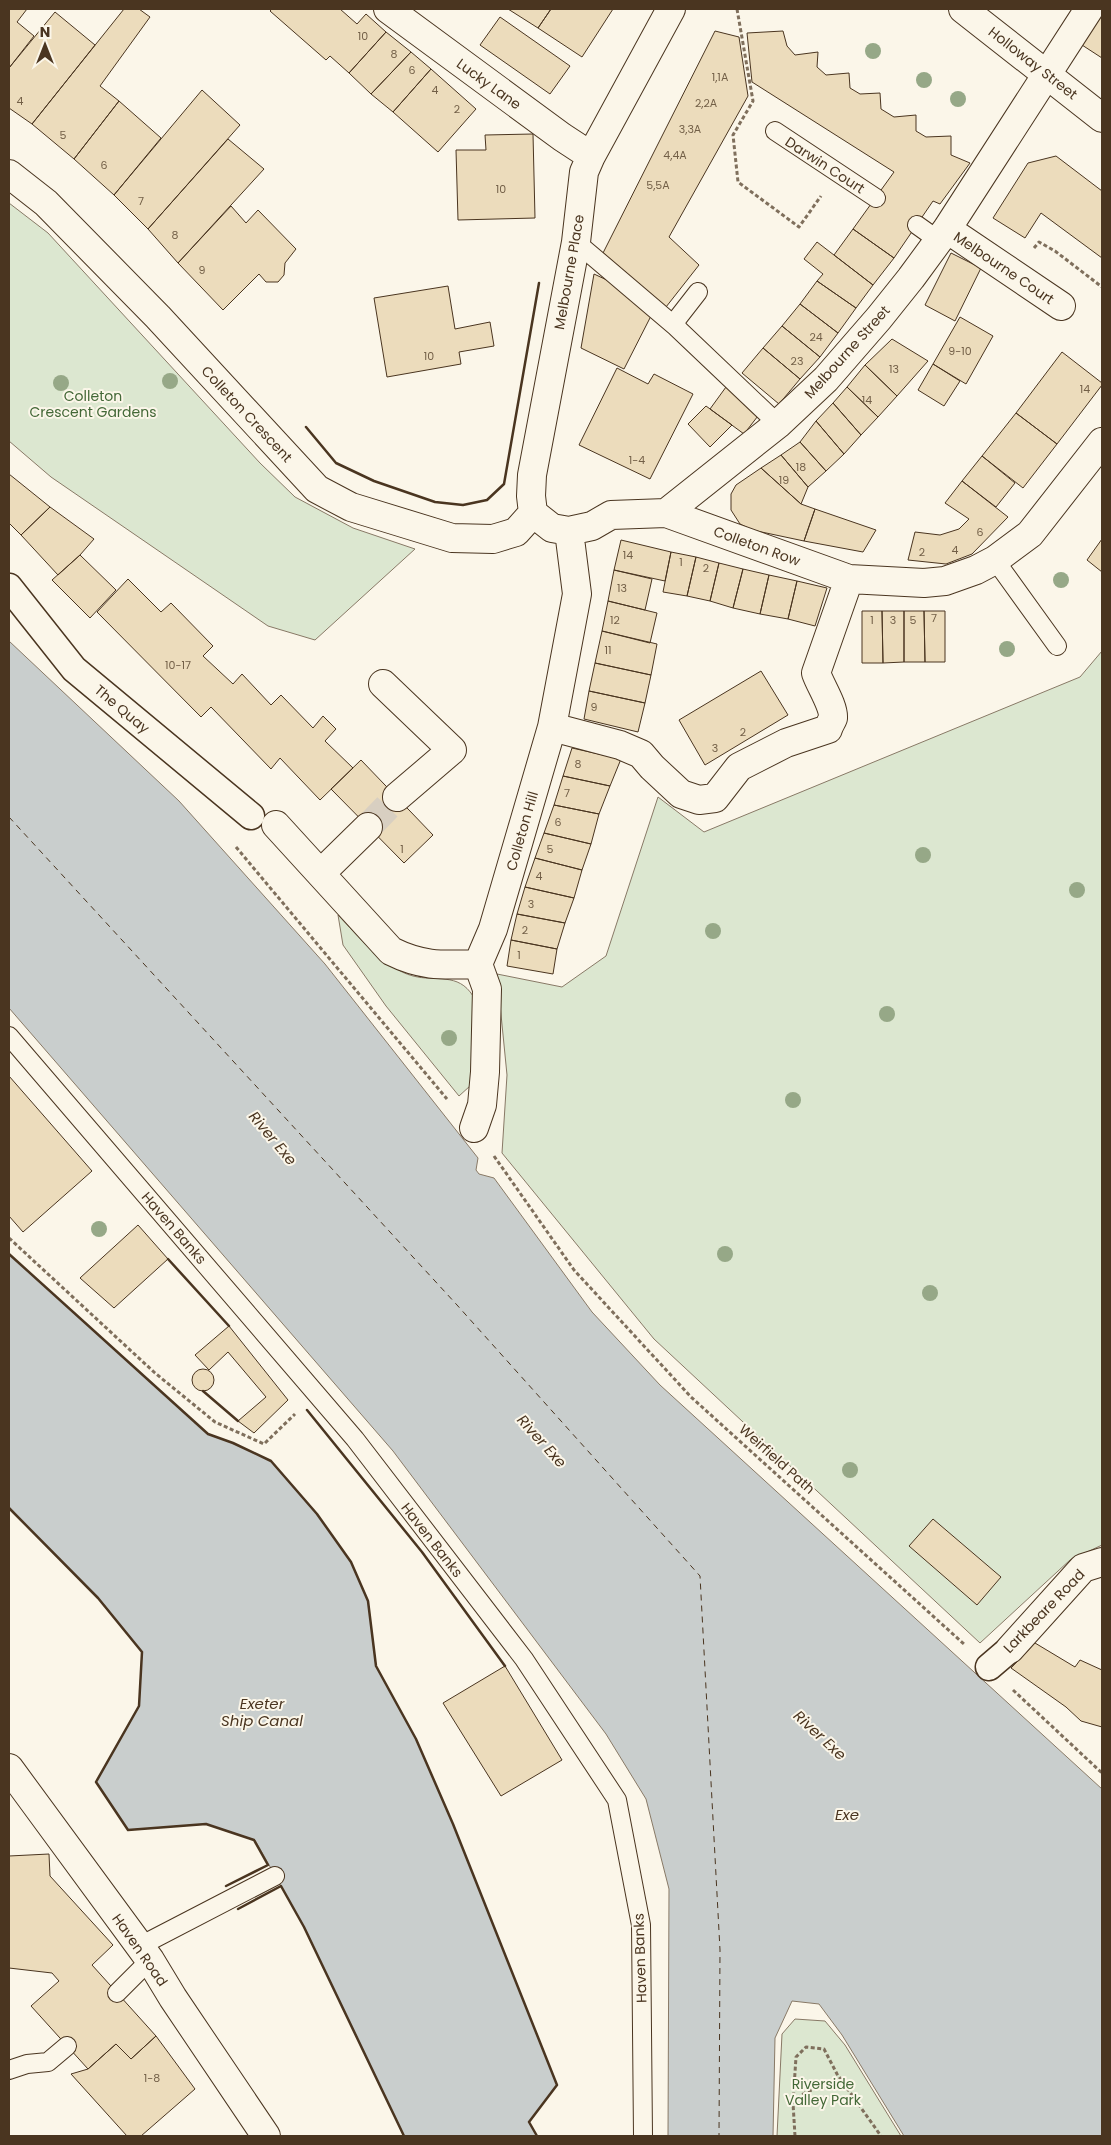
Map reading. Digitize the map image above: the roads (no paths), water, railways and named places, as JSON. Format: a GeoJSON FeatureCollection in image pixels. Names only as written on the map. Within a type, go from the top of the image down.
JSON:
{"type":"FeatureCollection","features":[{"type":"Feature","properties":{"kind":"street","name":"Lucky Lane"},"geometry":{"type":"LineString","coordinates":[[388,9],[522,109],[591,156]]}},
{"type":"Feature","properties":{"kind":"street","name":"Melbourne Place"},"geometry":{"type":"LineString","coordinates":[[533,513],[532,475],[576,242],[584,172],[671,9]]}},
{"type":"Feature","properties":{"kind":"street","name":"Holloway Street"},"geometry":{"type":"LineString","coordinates":[[963,9],[1102,118]]}},
{"type":"Feature","properties":{"kind":"street","name":"Melbourne Street"},"geometry":{"type":"LineString","coordinates":[[666,513],[778,424],[826,379],[879,318],[934,231],[1047,74],[1089,9]]}},
{"type":"Feature","properties":{"kind":"street","name":"Colleton Crescent"},"geometry":{"type":"LineString","coordinates":[[9,174],[46,202],[158,317],[318,489],[351,507],[452,538],[493,539],[516,532],[533,513]]}},
{"type":"Feature","properties":{"kind":"street","name":"Melbourne Court"},"geometry":{"type":"LineString","coordinates":[[934,231],[1061,306]]}},
{"type":"Feature","properties":{"kind":"street","name":"Colleton Row"},"geometry":{"type":"LineString","coordinates":[[666,513],[849,579],[924,583],[945,580],[976,570],[995,560],[1030,534],[1102,442]]}},
{"type":"Feature","properties":{"kind":"street"},"geometry":{"type":"LineString","coordinates":[[533,513],[552,528],[570,531],[592,526],[611,515],[666,513]]}},
{"type":"Feature","properties":{"kind":"street","name":"Colleton Hill"},"geometry":{"type":"LineString","coordinates":[[478,964],[493,929],[552,727],[577,594],[570,531]]}},
{"type":"Feature","properties":{"kind":"street"},"geometry":{"type":"LineString","coordinates":[[552,727],[620,745],[641,754],[681,794],[699,800],[715,798],[739,767],[786,743],[828,729],[833,719],[832,710],[816,673],[849,579]]}},
{"type":"Feature","properties":{"kind":"street","name":"The Quay"},"geometry":{"type":"LineString","coordinates":[[9,586],[74,669],[251,816]]}},
{"type":"Feature","properties":{"kind":"street"},"geometry":{"type":"LineString","coordinates":[[382,684],[452,750],[397,797]]}},
{"type":"Feature","properties":{"kind":"street"},"geometry":{"type":"LineString","coordinates":[[276,825],[391,951],[410,960],[432,965],[478,964],[487,989],[485,1072],[482,1105],[474,1128]]}},
{"type":"Feature","properties":{"kind":"street"},"geometry":{"type":"LineString","coordinates":[[321,873],[368,827]]}},
{"type":"Feature","properties":{"kind":"street","name":"Larkbeare Road"},"geometry":{"type":"LineString","coordinates":[[989,1667],[1010,1649],[1083,1568],[1102,1562]]}},
{"type":"Feature","properties":{"kind":"street","name":"Haven Road"},"geometry":{"type":"LineString","coordinates":[[9,1768],[145,1953],[266,2136]]}},
{"type":"Feature","properties":{"kind":"lane","name":"Darwin Court"},"geometry":{"type":"LineString","coordinates":[[775,131],[876,198]]}},
{"type":"Feature","properties":{"kind":"lane"},"geometry":{"type":"LineString","coordinates":[[576,242],[676,326],[778,424]]}},
{"type":"Feature","properties":{"kind":"lane"},"geometry":{"type":"LineString","coordinates":[[676,326],[677,319],[698,292]]}},
{"type":"Feature","properties":{"kind":"lane"},"geometry":{"type":"LineString","coordinates":[[995,560],[1057,646]]}},
{"type":"Feature","properties":{"kind":"lane","name":"Haven Banks"},"geometry":{"type":"LineString","coordinates":[[9,1036],[355,1439],[524,1659],[617,1800],[641,1925],[644,2136]]}},
{"type":"Feature","properties":{"kind":"lane"},"geometry":{"type":"LineString","coordinates":[[117,1993],[145,1953],[275,1876]]}},
{"type":"Feature","properties":{"kind":"lane"},"geometry":{"type":"LineString","coordinates":[[9,2070],[27,2064],[48,2062],[67,2046]]}},
{"type":"Feature","properties":{"kind":"water","name":"Exe"},"geometry":{"type":"Polygon","coordinates":[[[9,641],[179,801],[325,964],[478,1158],[476,1170],[479,1174],[494,1178],[592,1312],[660,1385],[1102,1789],[1102,2136],[904,2136],[842,2035],[819,2004],[792,2001],[775,2038],[773,2136],[668,2136],[669,1889],[646,1799],[606,1734],[393,1451],[9,1008],[9,641]]]}},
{"type":"Feature","properties":{"kind":"water","name":"Exeter Ship Canal"},"geometry":{"type":"Polygon","coordinates":[[[9,1254],[208,1434],[233,1443],[271,1461],[317,1514],[351,1562],[368,1601],[376,1666],[416,1739],[453,1824],[557,2085],[529,2122],[537,2136],[404,2136],[304,1927],[255,1840],[206,1824],[128,1830],[96,1782],[139,1706],[142,1652],[101,1601],[9,1508],[9,1254]]]}},
{"type":"Feature","properties":{"kind":"tunnel"},"geometry":{"type":"LineString","coordinates":[[368,827],[397,797]]}},
{"type":"Feature","properties":{"kind":"park label","name":"Colleton Crescent Gardens"},"geometry":{"type":"Point","coordinates":[93,404]}},
{"type":"Feature","properties":{"kind":"park label","name":"Riverside Valley Park"},"geometry":{"type":"Point","coordinates":[823,2092]}},
{"type":"Feature","properties":{"kind":"water label","name":"River Exe"},"geometry":{"type":"Point","coordinates":[273,1138]}},
{"type":"Feature","properties":{"kind":"water label","name":"River Exe"},"geometry":{"type":"Point","coordinates":[542,1441]}},
{"type":"Feature","properties":{"kind":"water label","name":"River Exe"},"geometry":{"type":"Point","coordinates":[820,1735]}}]}
